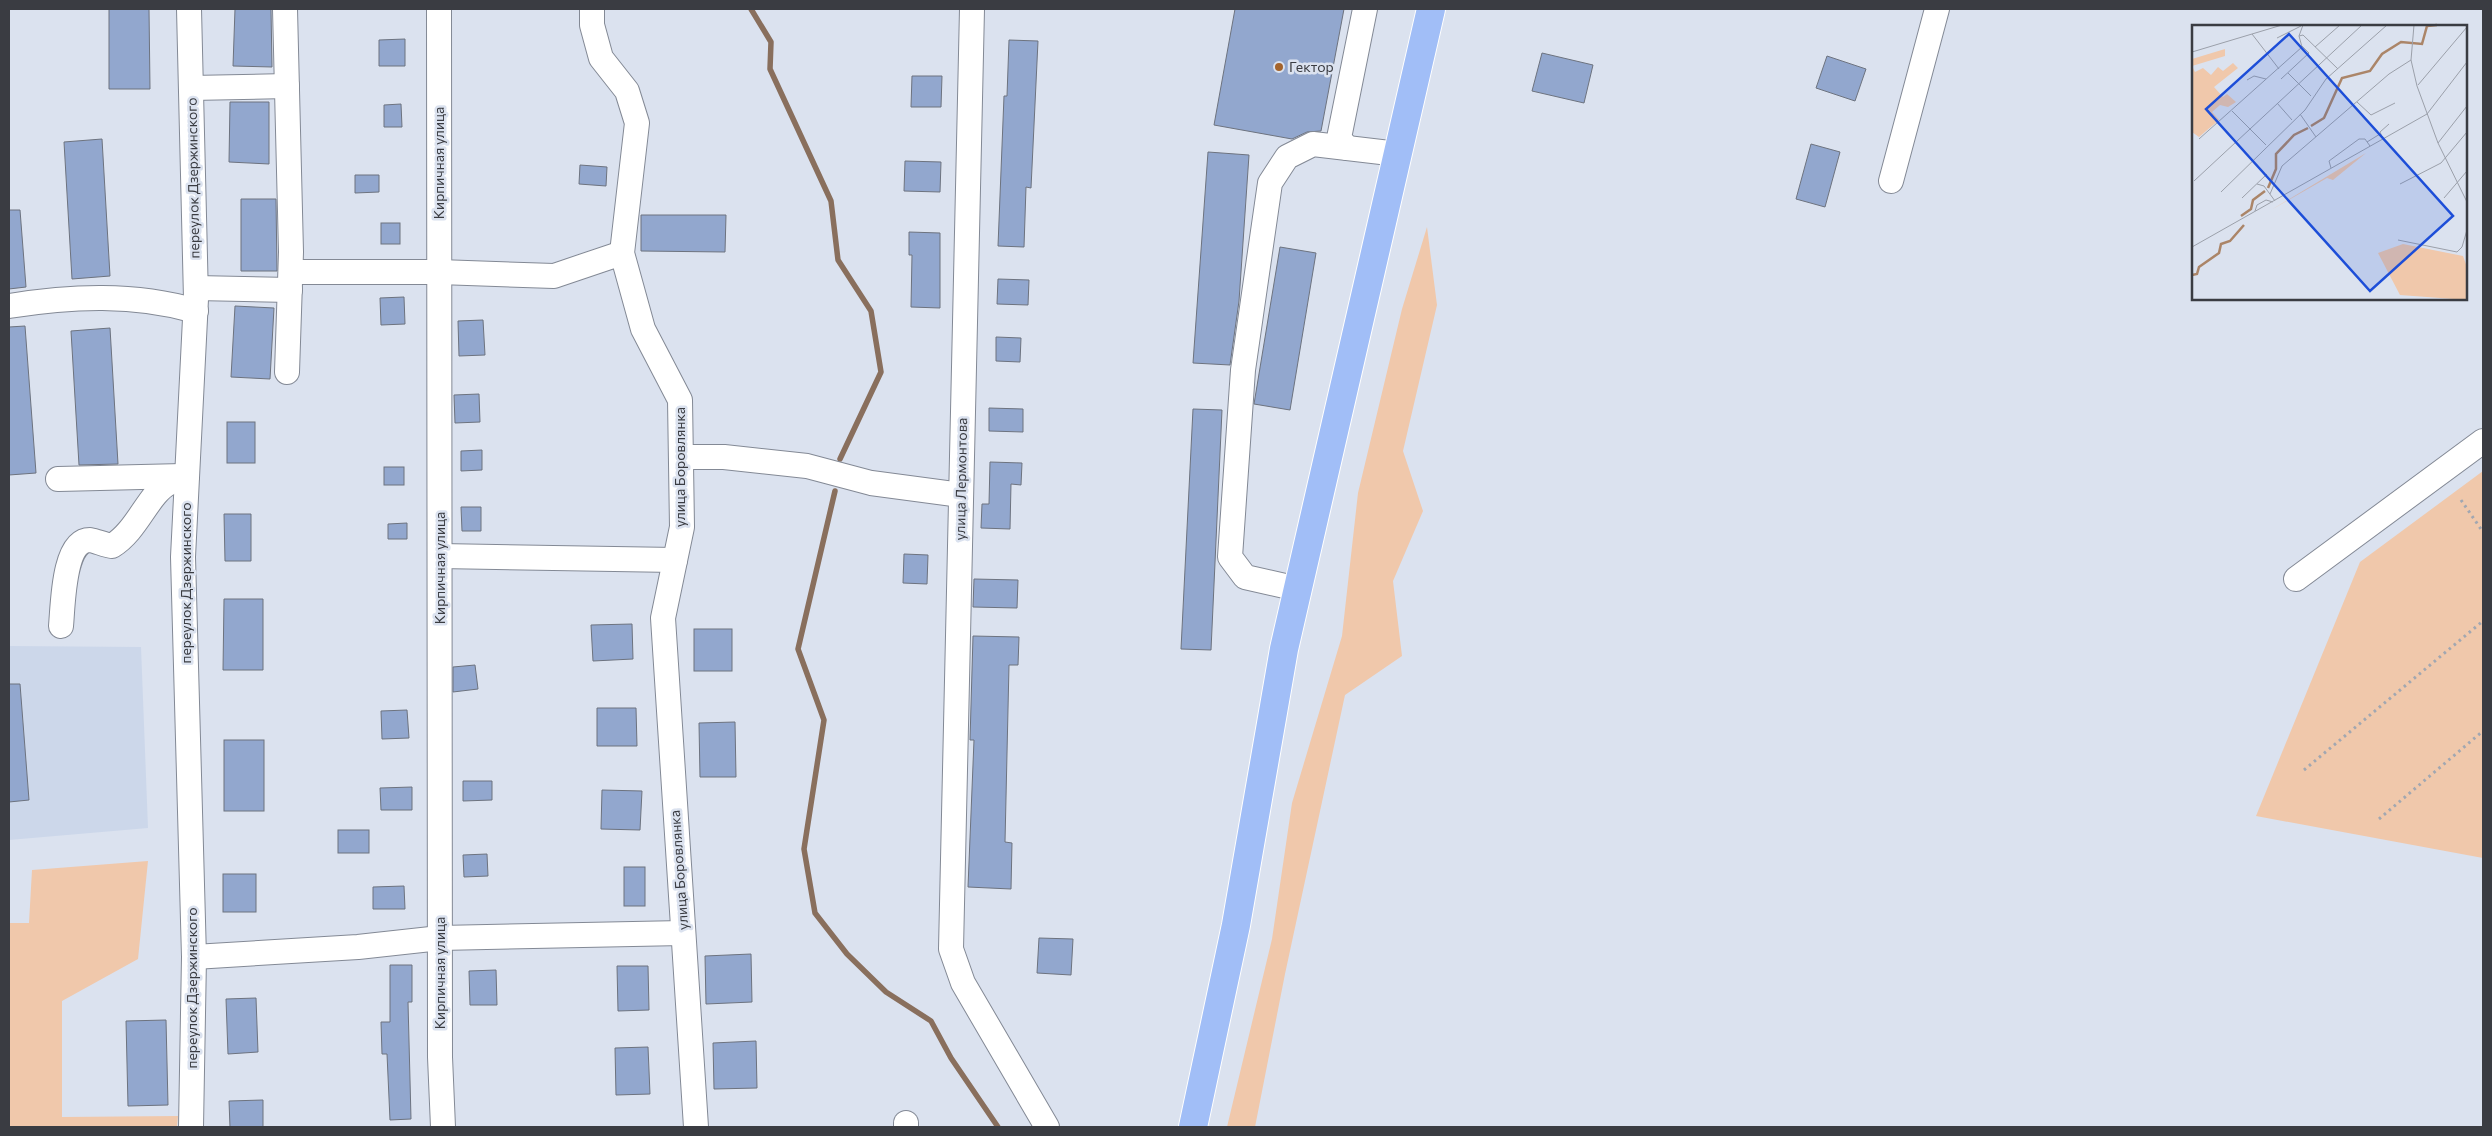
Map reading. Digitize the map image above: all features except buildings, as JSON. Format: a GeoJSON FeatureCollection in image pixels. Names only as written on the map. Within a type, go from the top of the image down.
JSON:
{"type":"FeatureCollection","features":[{"type":"Feature","properties":{"kind":"main road"},"geometry":{"type":"LineString","coordinates":[[1193,1127],[1236,925],[1284,649],[1431,9]]}},
{"type":"Feature","properties":{"kind":"street","name":"переулок Дзержинского"},"geometry":{"type":"LineString","coordinates":[[189,9],[196,299],[184,557],[194,957],[191,1127]]}},
{"type":"Feature","properties":{"kind":"street"},"geometry":{"type":"LineString","coordinates":[[285,9],[290,281],[287,372]]}},
{"type":"Feature","properties":{"kind":"street","name":"Кирпичная улица"},"geometry":{"type":"LineString","coordinates":[[439,9],[440,938],[443,1127]]}},
{"type":"Feature","properties":{"kind":"street","name":"улица Боровлянка"},"geometry":{"type":"LineString","coordinates":[[592,9],[592,25],[601,58],[627,91],[636,123],[622,253],[643,329],[680,400],[682,527],[663,618],[696,1127]]}},
{"type":"Feature","properties":{"kind":"street","name":"улица Лермонтова"},"geometry":{"type":"LineString","coordinates":[[972,9],[951,949],[963,983],[1047,1127]]}},
{"type":"Feature","properties":{"kind":"street"},"geometry":{"type":"LineString","coordinates":[[1347,148],[1339,138],[1365,9]]}},
{"type":"Feature","properties":{"kind":"street"},"geometry":{"type":"LineString","coordinates":[[1891,181],[1938,9]]}},
{"type":"Feature","properties":{"kind":"street"},"geometry":{"type":"LineString","coordinates":[[190,88],[287,86]]}},
{"type":"Feature","properties":{"kind":"street"},"geometry":{"type":"LineString","coordinates":[[1298,589],[1245,577],[1230,557],[1243,370],[1270,183],[1287,157],[1313,144],[1398,154]]}},
{"type":"Feature","properties":{"kind":"street"},"geometry":{"type":"LineString","coordinates":[[9,306],[54,298],[124,298],[166,302],[196,299],[290,281],[439,272],[554,276],[622,253]]}},
{"type":"Feature","properties":{"kind":"street"},"geometry":{"type":"LineString","coordinates":[[2296,579],[2483,441]]}},
{"type":"Feature","properties":{"kind":"street"},"geometry":{"type":"LineString","coordinates":[[681,457],[724,458],[807,466],[871,483],[961,495]]}},
{"type":"Feature","properties":{"kind":"street"},"geometry":{"type":"LineString","coordinates":[[58,478],[188,476]]}},
{"type":"Feature","properties":{"kind":"street"},"geometry":{"type":"LineString","coordinates":[[61,626],[69,558],[78,545],[90,540],[112,546],[125,538],[153,498],[168,484],[188,476]]}},
{"type":"Feature","properties":{"kind":"street"},"geometry":{"type":"LineString","coordinates":[[440,556],[675,560]]}},
{"type":"Feature","properties":{"kind":"street"},"geometry":{"type":"LineString","coordinates":[[194,957],[358,947],[440,938],[684,933]]}},
{"type":"Feature","properties":{"kind":"path"},"geometry":{"type":"LineString","coordinates":[[2461,500],[2483,532]]}},
{"type":"Feature","properties":{"kind":"path"},"geometry":{"type":"LineString","coordinates":[[2304,770],[2483,621]]}},
{"type":"Feature","properties":{"kind":"path"},"geometry":{"type":"LineString","coordinates":[[2379,819],[2483,731]]}},
{"type":"Feature","properties":{"kind":"shaded area"},"geometry":{"type":"Polygon","coordinates":[[[1427,227],[1437,305],[1403,451],[1423,511],[1393,581],[1402,656],[1345,695],[1285,974],[1255,1127],[1227,1127],[1272,939],[1292,803],[1342,636],[1358,493],[1402,309],[1427,227]]]}},
{"type":"Feature","properties":{"kind":"shaded area"},"geometry":{"type":"Polygon","coordinates":[[[2483,471],[2483,858],[2256,816],[2360,562],[2483,471]]]}},
{"type":"Feature","properties":{"kind":"shaded area"},"geometry":{"type":"Polygon","coordinates":[[[9,646],[141,647],[148,828],[9,840],[9,646]]]}},
{"type":"Feature","properties":{"kind":"shaded area"},"geometry":{"type":"Polygon","coordinates":[[[148,861],[138,959],[62,1001],[62,1117],[178,1116],[177,1127],[9,1127],[9,923],[29,923],[32,870],[148,861]]]}},
{"type":"Feature","properties":{"kind":"waterway"},"geometry":{"type":"LineString","coordinates":[[751,9],[771,42],[770,69],[831,201],[838,260],[871,311],[881,372],[840,459]]}},
{"type":"Feature","properties":{"kind":"waterway"},"geometry":{"type":"LineString","coordinates":[[835,491],[798,649],[824,720],[804,849],[815,913],[847,954],[886,992],[931,1021],[951,1058],[998,1127]]}},
{"type":"Feature","properties":{"kind":"place","name":"Гектор"},"geometry":{"type":"Point","coordinates":[1279,67]}}]}
